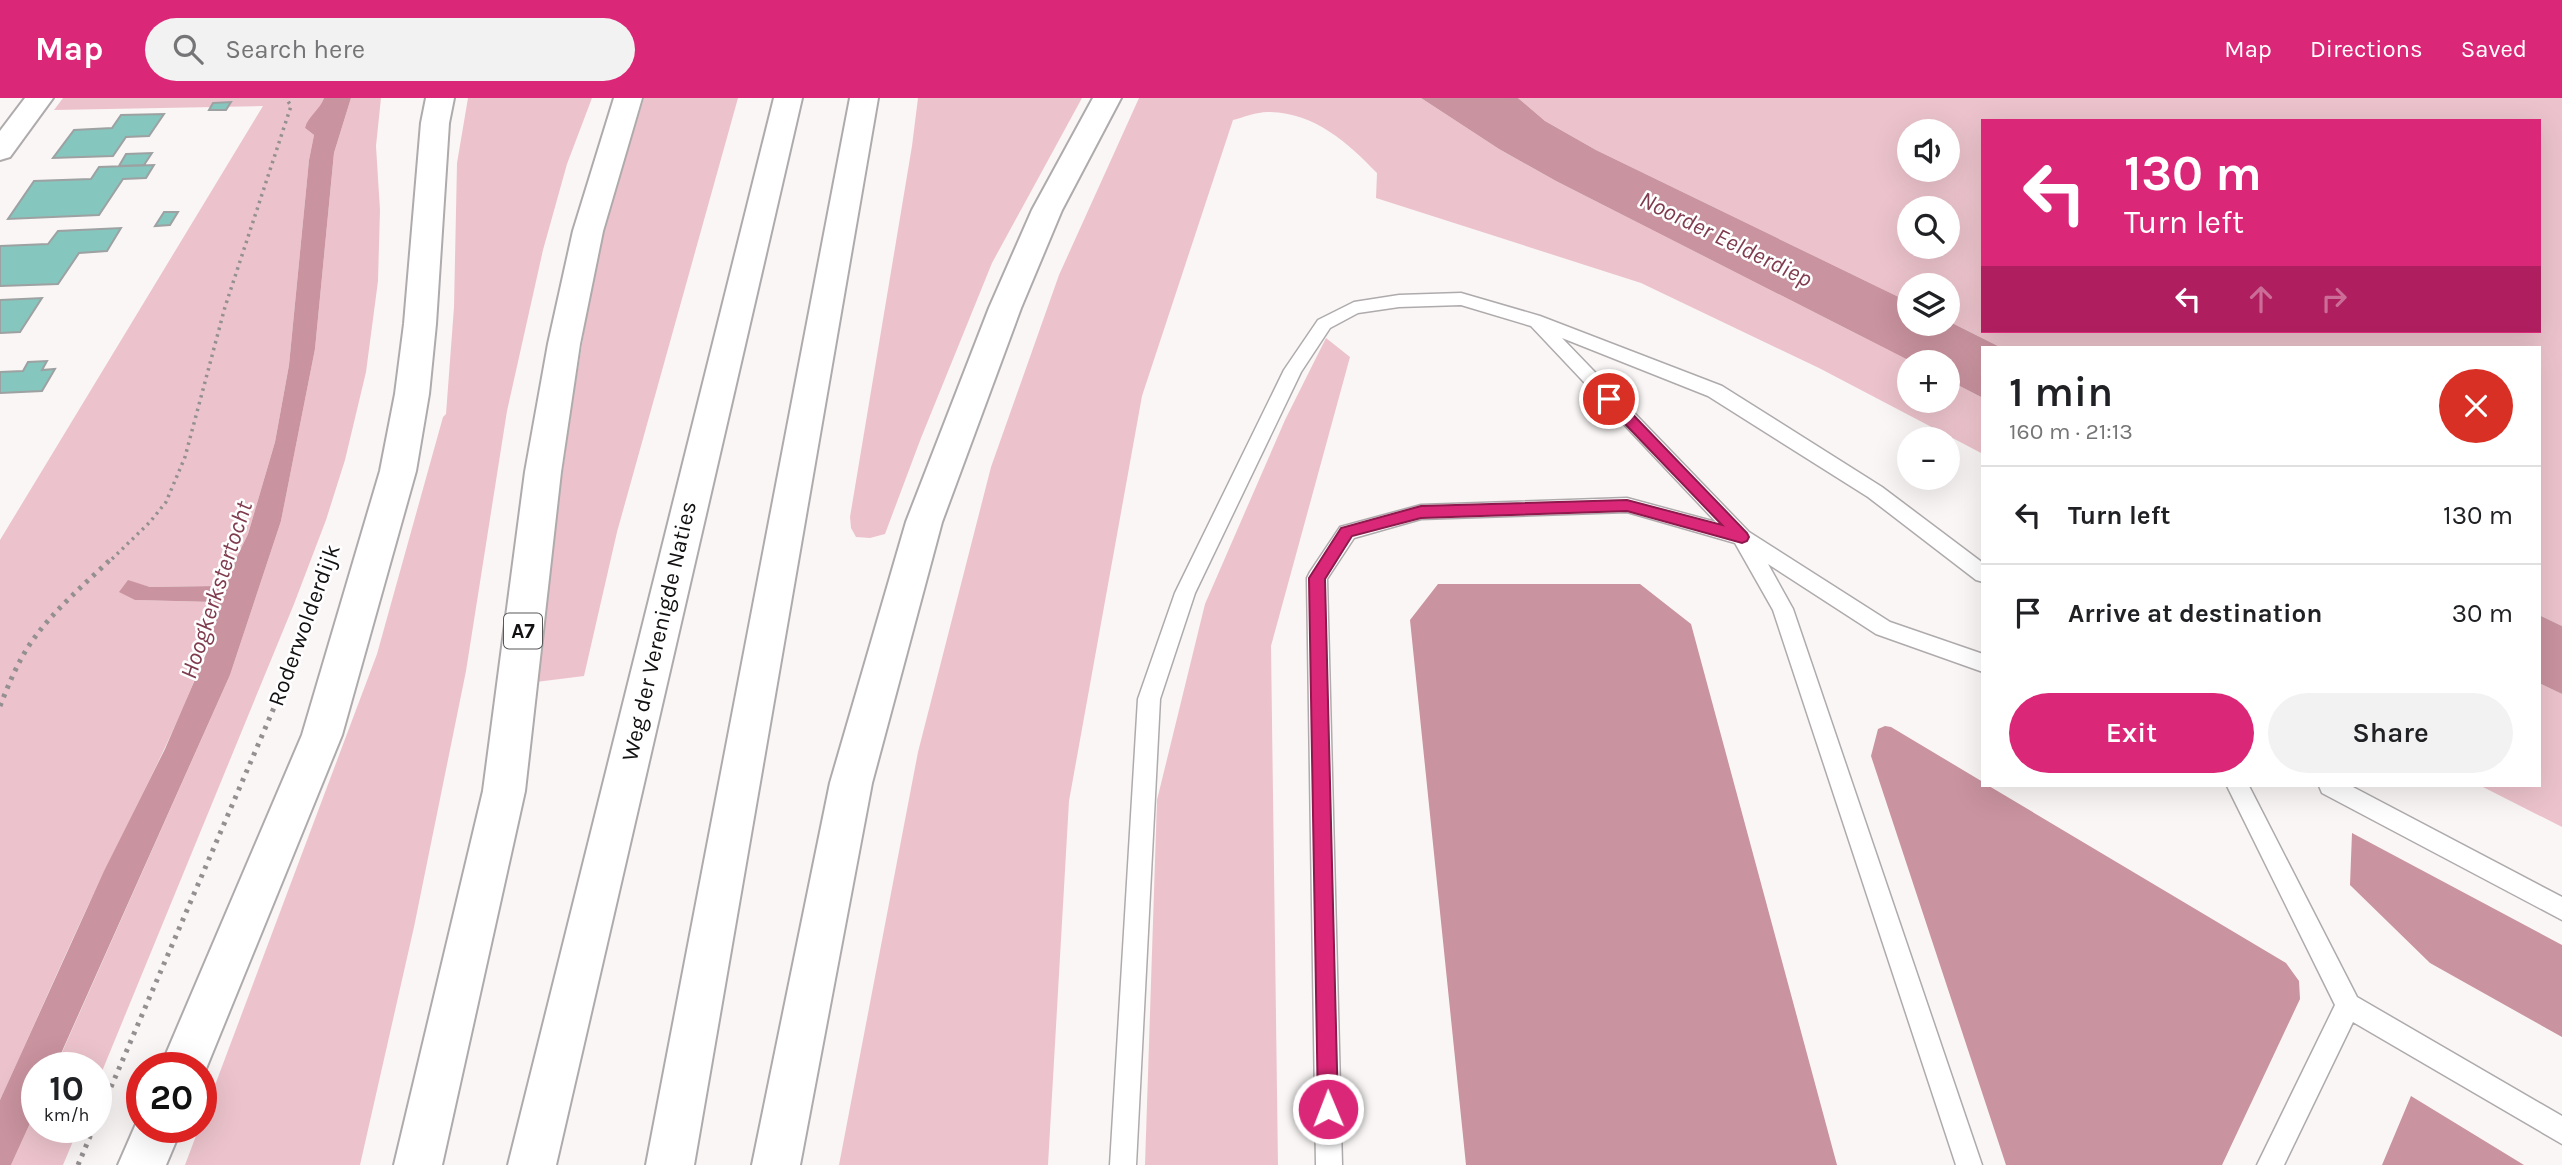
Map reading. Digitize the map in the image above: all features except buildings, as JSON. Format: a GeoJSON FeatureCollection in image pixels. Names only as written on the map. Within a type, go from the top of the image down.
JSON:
{"type":"FeatureCollection","features":[{"type":"Feature","properties":{"kind":"main road"},"geometry":{"type":"LineString","coordinates":[[0,151],[39,98]]}},
{"type":"Feature","properties":{"kind":"main road","name":"Roderwolderdijk"},"geometry":{"type":"LineString","coordinates":[[190,1052],[322,735],[398,471],[414,370],[435,123],[440,98]]}},
{"type":"Feature","properties":{"kind":"main road","name":"A7"},"geometry":{"type":"LineString","coordinates":[[418,1165],[503,791],[543,472],[564,344],[588,231],[628,98]]}},
{"type":"Feature","properties":{"kind":"main road","name":"Weg der Verenigde Naties"},"geometry":{"type":"LineString","coordinates":[[532,1165],[788,98]]}},
{"type":"Feature","properties":{"kind":"main road"},"geometry":{"type":"LineString","coordinates":[[670,1165],[864,98]]}},
{"type":"Feature","properties":{"kind":"main road"},"geometry":{"type":"LineString","coordinates":[[776,1165],[851,783],[924,522],[970,393],[1015,283],[1047,210],[1107,98]]}},
{"type":"Feature","properties":{"kind":"main road"},"geometry":{"type":"LineString","coordinates":[[142,1165],[151,1143]]}},
{"type":"Feature","properties":{"kind":"lane"},"geometry":{"type":"LineString","coordinates":[[1124,1165],[1149,699],[1185,593],[1293,370],[1324,324],[1354,308],[1399,301],[1461,299],[1534,320],[1715,391],[1875,492],[1981,572]]}},
{"type":"Feature","properties":{"kind":"lane"},"geometry":{"type":"LineString","coordinates":[[1534,320],[1742,537],[1883,628],[1981,662]]}},
{"type":"Feature","properties":{"kind":"lane"},"geometry":{"type":"LineString","coordinates":[[1329,1165],[1317,578],[1347,532],[1421,512],[1627,505],[1742,537],[1783,609],[1969,1165]]}},
{"type":"Feature","properties":{"kind":"lane"},"geometry":{"type":"LineString","coordinates":[[2239,787],[2348,1004],[2562,1131]]}},
{"type":"Feature","properties":{"kind":"lane"},"geometry":{"type":"LineString","coordinates":[[2332,787],[2562,909]]}},
{"type":"Feature","properties":{"kind":"lane"},"geometry":{"type":"LineString","coordinates":[[2270,1165],[2348,1004]]}},
{"type":"Feature","properties":{"kind":"path"},"geometry":{"type":"LineString","coordinates":[[0,706],[14,671],[56,612],[150,522],[166,502],[185,457],[225,307],[291,106],[286,98]]}},
{"type":"Feature","properties":{"kind":"path","name":"Roderwolderdijk"},"geometry":{"type":"LineString","coordinates":[[112,1085],[287,676]]}},
{"type":"Feature","properties":{"kind":"path","name":"Roderwolderdijk"},"geometry":{"type":"LineString","coordinates":[[78,1165],[87,1143]]}},
{"type":"Feature","properties":{"kind":"shaded area"},"geometry":{"type":"Polygon","coordinates":[[[63,98],[324,98],[321,108],[305,128],[314,135],[309,160],[289,365],[275,442],[248,534],[226,579],[215,586],[150,587],[128,581],[135,600],[214,602],[219,608],[182,709],[0,1100],[0,540],[263,106],[54,110],[63,98]]]}},
{"type":"Feature","properties":{"kind":"shaded area"},"geometry":{"type":"Polygon","coordinates":[[[351,98],[381,98],[376,146],[380,210],[378,281],[366,372],[345,460],[326,520],[294,604],[110,1052],[62,1052],[230,675],[281,521],[315,349],[334,153],[351,98]]]}},
{"type":"Feature","properties":{"kind":"shaded area"},"geometry":{"type":"Polygon","coordinates":[[[468,98],[592,98],[567,164],[543,250],[507,411],[466,671],[414,927],[360,1165],[185,1165],[193,1143],[217,1143],[217,1080],[377,654],[446,414],[454,307],[457,163],[468,98]]]}},
{"type":"Feature","properties":{"kind":"shaded area"},"geometry":{"type":"Polygon","coordinates":[[[644,98],[738,98],[617,532],[584,676],[536,682],[548,574],[599,242],[644,98]]]}},
{"type":"Feature","properties":{"kind":"shaded area"},"geometry":{"type":"Polygon","coordinates":[[[918,98],[1082,98],[992,263],[885,534],[870,538],[856,537],[851,528],[850,517],[918,98]]]}},
{"type":"Feature","properties":{"kind":"shaded area"},"geometry":{"type":"Polygon","coordinates":[[[1139,98],[1421,98],[1499,149],[1556,181],[1897,354],[1897,409],[1819,368],[1641,283],[1376,198],[1377,173],[1342,141],[1316,124],[1302,118],[1270,112],[1233,120],[1142,396],[1069,801],[1048,1165],[839,1165],[918,752],[991,467],[1059,275],[1139,98]]]}},
{"type":"Feature","properties":{"kind":"shaded area"},"geometry":{"type":"Polygon","coordinates":[[[1518,98],[2562,98],[2562,626],[2541,616],[2541,346],[1998,346],[1960,327],[1960,273],[1897,273],[1897,296],[1596,150],[1545,121],[1518,98]]]}},
{"type":"Feature","properties":{"kind":"shaded area"},"geometry":{"type":"Polygon","coordinates":[[[1326,338],[1350,357],[1271,646],[1278,1165],[1145,1165],[1157,800],[1205,604],[1285,420],[1326,338]]]}},
{"type":"Feature","properties":{"kind":"shaded area"},"geometry":{"type":"Polygon","coordinates":[[[1960,386],[1981,397],[1981,453],[1960,442],[1960,427],[1932,427],[1905,413],[1960,413],[1960,386]]]}},
{"type":"Feature","properties":{"kind":"shaded area"},"geometry":{"type":"Polygon","coordinates":[[[2541,684],[2562,694],[2562,827],[2483,787],[2541,787],[2541,684]]]}},
{"type":"Feature","properties":{"kind":"shaded area"},"geometry":{"type":"Polygon","coordinates":[[[21,1143],[72,1143],[63,1165],[11,1165],[21,1143]]]}},
{"type":"Feature","properties":{"kind":"water","name":"Hoogkerkstertocht"},"geometry":{"type":"Polygon","coordinates":[[[324,98],[351,98],[334,153],[315,349],[281,521],[230,675],[62,1052],[22,1052],[104,871],[165,749],[206,654],[219,608],[214,602],[135,600],[119,592],[128,580],[150,587],[215,586],[226,579],[248,534],[275,442],[289,365],[309,160],[314,135],[305,128],[324,98]]]}},
{"type":"Feature","properties":{"kind":"water","name":"Noorder Eelderdiep"},"geometry":{"type":"Polygon","coordinates":[[[1421,98],[1518,98],[1545,121],[1596,150],[1897,296],[1897,336],[1960,336],[1960,327],[1998,346],[1981,346],[1981,397],[1960,386],[1960,350],[1897,350],[1897,354],[1556,181],[1499,149],[1421,98]]]}},
{"type":"Feature","properties":{"kind":"water"},"geometry":{"type":"Polygon","coordinates":[[[1438,584],[1640,584],[1691,624],[1837,1165],[1466,1165],[1410,620],[1438,584]]]}},
{"type":"Feature","properties":{"kind":"water"},"geometry":{"type":"Polygon","coordinates":[[[2541,616],[2562,626],[2562,694],[2541,684],[2541,616]]]}},
{"type":"Feature","properties":{"kind":"water"},"geometry":{"type":"Polygon","coordinates":[[[1891,727],[1981,781],[1981,787],[1991,787],[2286,963],[2299,981],[2300,999],[2222,1165],[2006,1165],[1871,756],[1878,729],[1891,727]]]}},
{"type":"Feature","properties":{"kind":"water"},"geometry":{"type":"Polygon","coordinates":[[[2352,833],[2562,945],[2562,1037],[2430,963],[2350,885],[2352,833]]]}},
{"type":"Feature","properties":{"kind":"water"},"geometry":{"type":"Polygon","coordinates":[[[21,1054],[21,1143],[11,1165],[0,1165],[0,1100],[21,1054]]]}},
{"type":"Feature","properties":{"kind":"water"},"geometry":{"type":"Polygon","coordinates":[[[2411,1096],[2524,1165],[2382,1165],[2411,1096]]]}},
{"type":"Feature","properties":{"kind":"route"},"geometry":{"type":"LineString","coordinates":[[1328,1109],[1317,578],[1347,532],[1421,512],[1627,505],[1742,537],[1609,399]]}}]}
